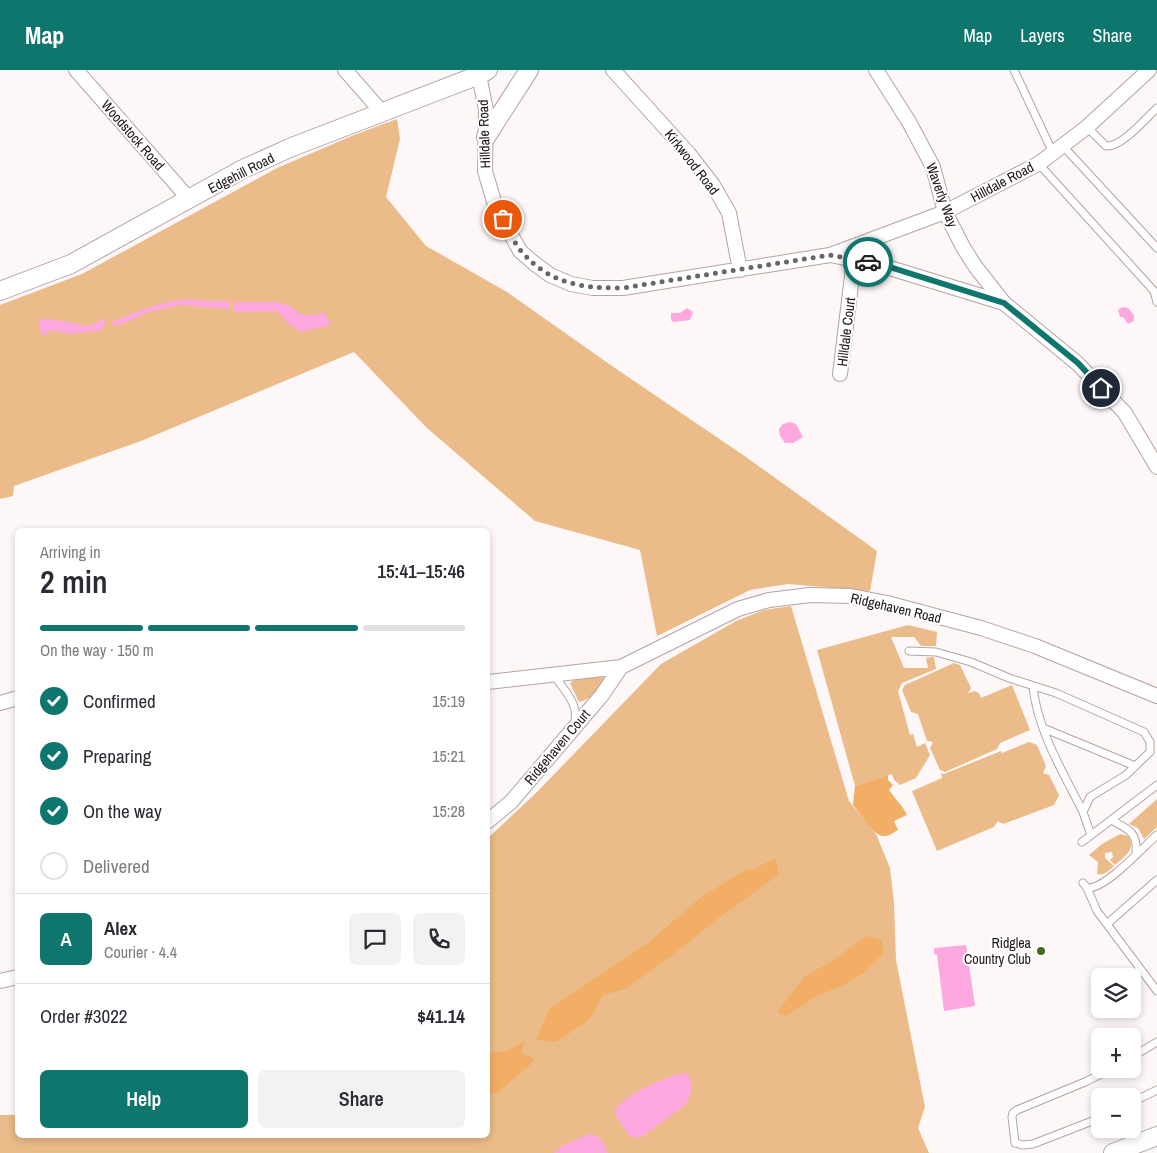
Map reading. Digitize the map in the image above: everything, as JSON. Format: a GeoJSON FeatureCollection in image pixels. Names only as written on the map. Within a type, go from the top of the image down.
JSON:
{"type":"FeatureCollection","features":[{"type":"Feature","properties":{"kind":"street","name":"Woodstock Road"},"geometry":{"type":"LineString","coordinates":[[76,70],[190,200]]}},
{"type":"Feature","properties":{"kind":"street"},"geometry":{"type":"LineString","coordinates":[[345,70],[381,111]]}},
{"type":"Feature","properties":{"kind":"street"},"geometry":{"type":"LineString","coordinates":[[486,137],[529,70]]}},
{"type":"Feature","properties":{"kind":"street","name":"Kirkwood Road"},"geometry":{"type":"LineString","coordinates":[[613,70],[689,154],[712,185],[729,213],[740,270]]}},
{"type":"Feature","properties":{"kind":"street","name":"Waverly Way"},"geometry":{"type":"LineString","coordinates":[[876,70],[909,122],[933,167],[946,212],[967,253],[1004,303],[1078,363],[1125,413],[1157,467]]}},
{"type":"Feature","properties":{"kind":"street","name":"Hilldale Road"},"geometry":{"type":"LineString","coordinates":[[484,73],[486,110],[485,171],[495,205],[520,251],[550,275],[571,284],[585,287],[623,288],[830,255],[946,212],[1038,163],[1087,126],[1149,70]]}},
{"type":"Feature","properties":{"kind":"street","name":"Edgehill Road"},"geometry":{"type":"LineString","coordinates":[[2,288],[71,264],[259,162],[292,147],[381,111],[484,73]]}},
{"type":"Feature","properties":{"kind":"street","name":"Hilldale Road"},"geometry":{"type":"LineString","coordinates":[[830,255],[880,264],[1004,303]]}},
{"type":"Feature","properties":{"kind":"street","name":"Hilldale Court"},"geometry":{"type":"LineString","coordinates":[[840,374],[854,260]]}},
{"type":"Feature","properties":{"kind":"street","name":"Ridgehaven Road"},"geometry":{"type":"LineString","coordinates":[[490,682],[555,676],[621,667],[738,609],[769,600],[810,595],[851,596],[887,603],[999,634],[1035,646],[1157,696]]}},
{"type":"Feature","properties":{"kind":"street","name":"Ridgehaven Court"},"geometry":{"type":"LineString","coordinates":[[490,819],[511,802],[602,695],[621,667]]}},
{"type":"Feature","properties":{"kind":"street"},"geometry":{"type":"LineString","coordinates":[[0,703],[15,699]]}},
{"type":"Feature","properties":{"kind":"street"},"geometry":{"type":"LineString","coordinates":[[0,981],[15,978]]}},
{"type":"Feature","properties":{"kind":"street"},"geometry":{"type":"LineString","coordinates":[[1114,1153],[1157,1136]]}},
{"type":"Feature","properties":{"kind":"lane"},"geometry":{"type":"LineString","coordinates":[[1014,70],[1058,149],[1157,248]]}},
{"type":"Feature","properties":{"kind":"lane"},"geometry":{"type":"LineString","coordinates":[[1087,126],[1106,146],[1112,146],[1125,138],[1157,108]]}},
{"type":"Feature","properties":{"kind":"lane"},"geometry":{"type":"LineString","coordinates":[[1038,163],[1155,290],[1157,302]]}},
{"type":"Feature","properties":{"kind":"lane"},"geometry":{"type":"LineString","coordinates":[[909,651],[936,652],[971,662],[1033,687],[1056,694],[1144,732],[1150,742],[1150,752],[1126,775],[1090,797],[1083,812]]}},
{"type":"Feature","properties":{"kind":"lane"},"geometry":{"type":"LineString","coordinates":[[555,676],[574,706],[576,720],[571,731]]}},
{"type":"Feature","properties":{"kind":"lane"},"geometry":{"type":"LineString","coordinates":[[1033,687],[1035,705],[1051,749],[1083,812],[1091,835]]}},
{"type":"Feature","properties":{"kind":"lane"},"geometry":{"type":"LineString","coordinates":[[1043,728],[1135,766]]}},
{"type":"Feature","properties":{"kind":"lane"},"geometry":{"type":"LineString","coordinates":[[1082,842],[1157,785]]}},
{"type":"Feature","properties":{"kind":"lane"},"geometry":{"type":"LineString","coordinates":[[1110,820],[1132,832],[1136,842],[1136,854]]}},
{"type":"Feature","properties":{"kind":"lane"},"geometry":{"type":"LineString","coordinates":[[1157,835],[1107,881],[1093,888],[1085,886],[1097,912],[1157,991]]}},
{"type":"Feature","properties":{"kind":"lane"},"geometry":{"type":"LineString","coordinates":[[1107,924],[1157,880]]}},
{"type":"Feature","properties":{"kind":"lane"},"geometry":{"type":"LineString","coordinates":[[1141,1052],[1157,1042]]}},
{"type":"Feature","properties":{"kind":"lane"},"geometry":{"type":"LineString","coordinates":[[1017,1153],[1012,1117],[1017,1110],[1093,1078]]}},
{"type":"Feature","properties":{"kind":"lane"},"geometry":{"type":"LineString","coordinates":[[1141,1098],[1157,1090]]}},
{"type":"Feature","properties":{"kind":"lane"},"geometry":{"type":"LineString","coordinates":[[1015,1143],[1023,1145],[1033,1144],[1091,1121]]}},
{"type":"Feature","properties":{"kind":"shaded area"},"geometry":{"type":"Polygon","coordinates":[[[397,119],[400,139],[386,197],[426,246],[507,292],[746,457],[877,551],[870,591],[788,584],[750,590],[657,636],[640,550],[535,521],[427,428],[354,352],[141,441],[14,486],[13,496],[0,499],[0,305],[82,274],[277,168],[397,119]]]}},
{"type":"Feature","properties":{"kind":"shaded area"},"geometry":{"type":"Polygon","coordinates":[[[191,299],[230,301],[230,309],[180,305],[149,312],[124,323],[111,326],[113,320],[150,307],[191,299]]]}},
{"type":"Feature","properties":{"kind":"shaded area"},"geometry":{"type":"Polygon","coordinates":[[[233,302],[278,302],[290,306],[301,315],[314,315],[324,312],[331,325],[300,332],[277,311],[233,312],[233,302]]]}},
{"type":"Feature","properties":{"kind":"shaded area"},"geometry":{"type":"Polygon","coordinates":[[[1123,307],[1128,308],[1134,315],[1134,321],[1128,324],[1123,317],[1120,317],[1118,310],[1123,307]]]}},
{"type":"Feature","properties":{"kind":"shaded area"},"geometry":{"type":"Polygon","coordinates":[[[687,308],[693,312],[690,320],[673,322],[671,313],[680,313],[687,308]]]}},
{"type":"Feature","properties":{"kind":"shaded area"},"geometry":{"type":"Polygon","coordinates":[[[107,318],[102,330],[70,334],[52,330],[42,336],[38,319],[52,319],[88,326],[107,318]]]}},
{"type":"Feature","properties":{"kind":"shaded area"},"geometry":{"type":"Polygon","coordinates":[[[790,422],[796,424],[803,437],[793,443],[785,443],[780,436],[779,429],[783,424],[790,422]]]}},
{"type":"Feature","properties":{"kind":"shaded area"},"geometry":{"type":"Polygon","coordinates":[[[791,606],[849,801],[876,834],[890,868],[894,903],[896,960],[925,1107],[918,1128],[929,1153],[0,1153],[0,1115],[15,1115],[15,1138],[490,1138],[490,836],[536,793],[661,664],[736,621],[764,610],[791,606]]]}},
{"type":"Feature","properties":{"kind":"shaded area"},"geometry":{"type":"Polygon","coordinates":[[[908,625],[937,632],[936,646],[921,646],[914,637],[891,637],[904,668],[928,668],[926,658],[934,657],[936,669],[902,683],[898,691],[910,735],[913,734],[917,747],[925,743],[930,755],[916,778],[900,785],[894,780],[892,774],[855,786],[817,650],[908,625]]]}},
{"type":"Feature","properties":{"kind":"shaded area"},"geometry":{"type":"Polygon","coordinates":[[[954,663],[960,665],[971,688],[968,693],[975,691],[979,693],[981,698],[1012,685],[1030,730],[1000,743],[997,749],[945,772],[940,770],[930,748],[933,742],[927,741],[918,714],[911,712],[902,690],[905,685],[954,663]]]}},
{"type":"Feature","properties":{"kind":"shaded area"},"geometry":{"type":"Polygon","coordinates":[[[601,676],[605,679],[597,690],[587,699],[579,702],[570,683],[574,680],[601,676]]]}},
{"type":"Feature","properties":{"kind":"shaded area"},"geometry":{"type":"Polygon","coordinates":[[[1029,742],[1037,745],[1046,766],[1043,773],[1049,775],[1059,795],[1054,805],[1003,824],[998,821],[994,827],[937,851],[912,791],[942,778],[941,773],[944,774],[1029,742]]]}},
{"type":"Feature","properties":{"kind":"shaded area"},"geometry":{"type":"Polygon","coordinates":[[[888,775],[888,780],[893,785],[889,790],[907,815],[894,821],[898,830],[885,836],[875,832],[853,805],[855,786],[888,775]]]}},
{"type":"Feature","properties":{"kind":"shaded area"},"geometry":{"type":"Polygon","coordinates":[[[1157,799],[1157,827],[1144,839],[1138,828],[1129,824],[1157,799]]]}},
{"type":"Feature","properties":{"kind":"shaded area"},"geometry":{"type":"Polygon","coordinates":[[[1120,834],[1128,836],[1131,845],[1130,849],[1115,865],[1110,860],[1113,857],[1112,852],[1105,853],[1105,858],[1114,866],[1104,874],[1097,874],[1098,862],[1089,855],[1102,844],[1120,834]]]}},
{"type":"Feature","properties":{"kind":"shaded area"},"geometry":{"type":"Polygon","coordinates":[[[775,858],[779,874],[625,989],[603,995],[589,1020],[556,1042],[536,1040],[549,1009],[649,942],[700,898],[743,871],[754,869],[775,858]]]}},
{"type":"Feature","properties":{"kind":"shaded area"},"geometry":{"type":"Polygon","coordinates":[[[866,936],[882,941],[883,954],[864,973],[842,986],[817,996],[786,1016],[777,1012],[805,976],[832,961],[866,936]]]}},
{"type":"Feature","properties":{"kind":"shaded area"},"geometry":{"type":"Polygon","coordinates":[[[966,945],[975,1006],[944,1011],[937,955],[934,954],[934,948],[966,945]]]}},
{"type":"Feature","properties":{"kind":"shaded area"},"geometry":{"type":"Polygon","coordinates":[[[525,1041],[521,1053],[534,1058],[531,1064],[498,1092],[490,1094],[490,1053],[507,1051],[525,1041]]]}},
{"type":"Feature","properties":{"kind":"shaded area"},"geometry":{"type":"Polygon","coordinates":[[[687,1073],[691,1081],[691,1089],[685,1105],[643,1136],[636,1138],[629,1136],[616,1115],[615,1111],[619,1105],[647,1086],[679,1074],[687,1073]]]}},
{"type":"Feature","properties":{"kind":"shaded area"},"geometry":{"type":"Polygon","coordinates":[[[588,1134],[595,1135],[601,1139],[607,1153],[554,1153],[562,1146],[588,1134]]]}},
{"type":"Feature","properties":{"kind":"way so far"},"geometry":{"type":"LineString","coordinates":[[503,219],[520,251],[535,264],[550,275],[571,284],[593,288],[623,288],[830,255],[868,262]]}},
{"type":"Feature","properties":{"kind":"place","name":"Ridglea Country Club"},"geometry":{"type":"Point","coordinates":[1041,951]}},
{"type":"Feature","properties":{"kind":"route"},"geometry":{"type":"LineString","coordinates":[[868,262],[880,264],[1004,303],[1078,363],[1101,388]]}}]}
